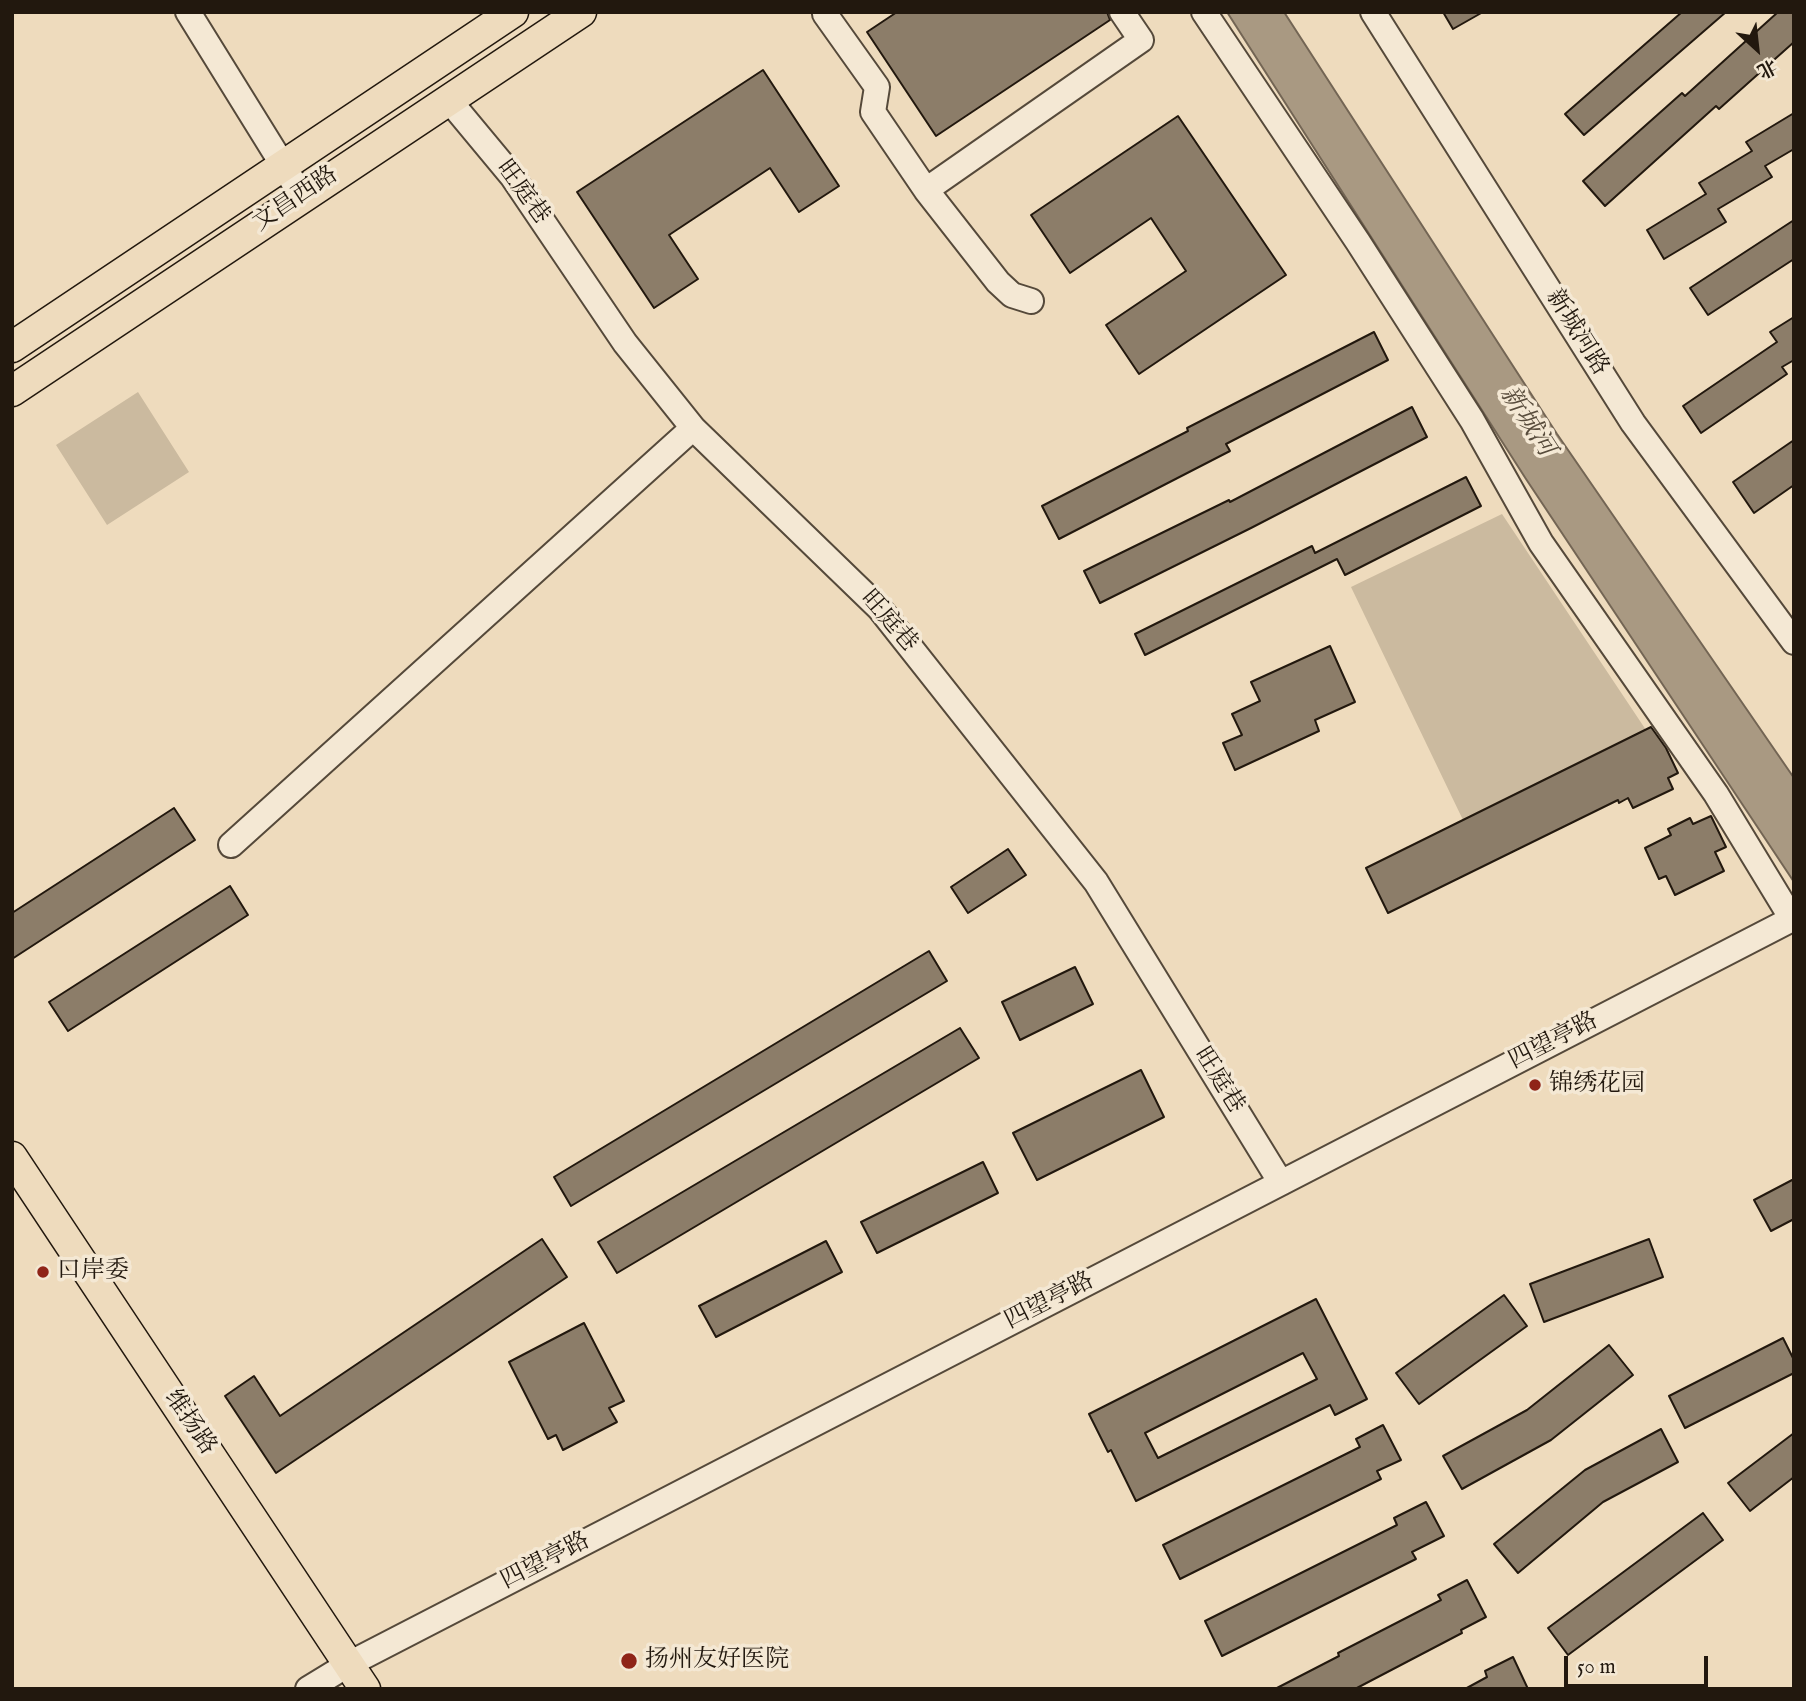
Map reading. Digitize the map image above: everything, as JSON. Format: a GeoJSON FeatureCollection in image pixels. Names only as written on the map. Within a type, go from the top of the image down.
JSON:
{"type":"FeatureCollection","features":[{"type":"Feature","properties":{"kind":"main road","name":"文昌西路"},"geometry":{"type":"LineString","coordinates":[[12,347],[513,12]]}},
{"type":"Feature","properties":{"kind":"main road","name":"文昌西路"},"geometry":{"type":"LineString","coordinates":[[12,391],[580,12]]}},
{"type":"Feature","properties":{"kind":"main road","name":"维扬路"},"geometry":{"type":"LineString","coordinates":[[12,1157],[333,1679]]}},
{"type":"Feature","properties":{"kind":"main road","name":"维扬路"},"geometry":{"type":"LineString","coordinates":[[12,1193],[333,1679],[365,1689]]}},
{"type":"Feature","properties":{"kind":"street"},"geometry":{"type":"LineString","coordinates":[[188,12],[302,196]]}},
{"type":"Feature","properties":{"kind":"street"},"geometry":{"type":"LineString","coordinates":[[926,190],[1141,40],[1122,12]]}},
{"type":"Feature","properties":{"kind":"street"},"geometry":{"type":"LineString","coordinates":[[1204,12],[1358,242],[1472,420],[1541,543],[1716,794],[1793,918]]}},
{"type":"Feature","properties":{"kind":"street","name":"新城河路"},"geometry":{"type":"LineString","coordinates":[[1374,12],[1633,423],[1794,642]]}},
{"type":"Feature","properties":{"kind":"street"},"geometry":{"type":"LineString","coordinates":[[825,14],[877,87],[873,112],[926,190],[998,282],[1012,295],[1031,301]]}},
{"type":"Feature","properties":{"kind":"street","name":"旺庭巷"},"geometry":{"type":"LineString","coordinates":[[448,99],[512,176],[625,343],[693,428],[880,608],[1096,882],[1281,1183]]}},
{"type":"Feature","properties":{"kind":"street"},"geometry":{"type":"LineString","coordinates":[[231,845],[693,428]]}},
{"type":"Feature","properties":{"kind":"street","name":"四望亭路"},"geometry":{"type":"LineString","coordinates":[[333,1679],[1793,918]]}},
{"type":"Feature","properties":{"kind":"shaded area"},"geometry":{"type":"Polygon","coordinates":[[[138,392],[189,472],[107,525],[56,445],[138,392]]]}},
{"type":"Feature","properties":{"kind":"shaded area"},"geometry":{"type":"Polygon","coordinates":[[[1502,514],[1646,730],[1463,820],[1351,587],[1502,514]]]}},
{"type":"Feature","properties":{"kind":"water","name":"新城河"},"geometry":{"type":"Polygon","coordinates":[[[1227,12],[1284,12],[1557,434],[1794,778],[1794,882],[1526,479],[1227,12]]]}},
{"type":"Feature","properties":{"kind":"building"},"geometry":{"type":"Polygon","coordinates":[[[897,12],[1107,12],[1110,20],[936,136],[867,32],[897,12]]]}},
{"type":"Feature","properties":{"kind":"building"},"geometry":{"type":"Polygon","coordinates":[[[1443,12],[1483,12],[1453,29],[1443,12]]]}},
{"type":"Feature","properties":{"kind":"building"},"geometry":{"type":"Polygon","coordinates":[[[1682,12],[1726,12],[1584,135],[1565,114],[1682,12]]]}},
{"type":"Feature","properties":{"kind":"building"},"geometry":{"type":"Polygon","coordinates":[[[1778,12],[1794,12],[1794,42],[1719,109],[1716,106],[1605,206],[1583,181],[1682,93],[1685,96],[1778,12]]]}},
{"type":"Feature","properties":{"kind":"building"},"geometry":{"type":"Polygon","coordinates":[[[763,70],[839,186],[799,212],[770,168],[669,235],[698,279],[654,308],[577,192],[763,70]]]}},
{"type":"Feature","properties":{"kind":"building"},"geometry":{"type":"Polygon","coordinates":[[[1794,113],[1794,149],[1765,166],[1772,177],[1718,209],[1726,222],[1664,259],[1647,230],[1706,194],[1699,183],[1752,151],[1746,142],[1794,113]]]}},
{"type":"Feature","properties":{"kind":"building"},"geometry":{"type":"Polygon","coordinates":[[[1178,116],[1286,275],[1139,374],[1106,325],[1186,271],[1151,218],[1070,273],[1031,215],[1178,116]]]}},
{"type":"Feature","properties":{"kind":"building"},"geometry":{"type":"Polygon","coordinates":[[[1794,220],[1794,259],[1708,315],[1690,288],[1794,220]]]}},
{"type":"Feature","properties":{"kind":"building"},"geometry":{"type":"Polygon","coordinates":[[[1794,317],[1794,360],[1782,367],[1787,374],[1701,433],[1683,406],[1777,342],[1770,332],[1794,317]]]}},
{"type":"Feature","properties":{"kind":"building"},"geometry":{"type":"Polygon","coordinates":[[[1374,332],[1388,360],[1226,444],[1230,451],[1059,539],[1042,506],[1374,332]]]}},
{"type":"Feature","properties":{"kind":"building"},"geometry":{"type":"Polygon","coordinates":[[[1412,407],[1427,437],[1100,603],[1084,571],[1229,500],[1230,502],[1412,407]]]}},
{"type":"Feature","properties":{"kind":"building"},"geometry":{"type":"Polygon","coordinates":[[[1794,440],[1794,485],[1754,513],[1733,482],[1794,440]]]}},
{"type":"Feature","properties":{"kind":"building"},"geometry":{"type":"Polygon","coordinates":[[[1466,477],[1481,506],[1345,575],[1337,559],[1145,655],[1135,634],[1312,546],[1315,553],[1466,477]]]}},
{"type":"Feature","properties":{"kind":"building"},"geometry":{"type":"Polygon","coordinates":[[[1330,646],[1355,702],[1315,720],[1319,731],[1235,770],[1223,743],[1242,735],[1232,714],[1260,701],[1251,682],[1330,646]]]}},
{"type":"Feature","properties":{"kind":"building"},"geometry":{"type":"Polygon","coordinates":[[[1651,727],[1666,748],[1678,773],[1668,778],[1673,789],[1633,808],[1628,798],[1619,803],[1618,800],[1388,913],[1366,868],[1651,727]]]}},
{"type":"Feature","properties":{"kind":"building"},"geometry":{"type":"Polygon","coordinates":[[[174,808],[195,840],[12,959],[12,913],[174,808]]]}},
{"type":"Feature","properties":{"kind":"building"},"geometry":{"type":"Polygon","coordinates":[[[1711,816],[1726,847],[1715,852],[1724,871],[1675,895],[1666,876],[1659,879],[1645,848],[1671,835],[1668,829],[1690,818],[1693,824],[1711,816]]]}},
{"type":"Feature","properties":{"kind":"building"},"geometry":{"type":"Polygon","coordinates":[[[1008,849],[1026,875],[968,913],[951,887],[1008,849]]]}},
{"type":"Feature","properties":{"kind":"building"},"geometry":{"type":"Polygon","coordinates":[[[230,886],[248,915],[68,1031],[49,1002],[230,886]]]}},
{"type":"Feature","properties":{"kind":"building"},"geometry":{"type":"Polygon","coordinates":[[[929,951],[947,981],[571,1206],[554,1177],[929,951]]]}},
{"type":"Feature","properties":{"kind":"building"},"geometry":{"type":"Polygon","coordinates":[[[1075,967],[1093,1004],[1020,1040],[1002,1002],[1075,967]]]}},
{"type":"Feature","properties":{"kind":"building"},"geometry":{"type":"Polygon","coordinates":[[[960,1028],[979,1058],[617,1273],[598,1242],[960,1028]]]}},
{"type":"Feature","properties":{"kind":"building"},"geometry":{"type":"Polygon","coordinates":[[[1141,1070],[1164,1117],[1037,1180],[1013,1133],[1141,1070]]]}},
{"type":"Feature","properties":{"kind":"building"},"geometry":{"type":"Polygon","coordinates":[[[983,1162],[998,1193],[877,1253],[861,1222],[983,1162]]]}},
{"type":"Feature","properties":{"kind":"building"},"geometry":{"type":"Polygon","coordinates":[[[1794,1179],[1794,1219],[1771,1231],[1754,1200],[1794,1179]]]}},
{"type":"Feature","properties":{"kind":"building"},"geometry":{"type":"Polygon","coordinates":[[[542,1239],[567,1277],[276,1473],[225,1396],[254,1376],[280,1416],[542,1239]]]}},
{"type":"Feature","properties":{"kind":"building"},"geometry":{"type":"Polygon","coordinates":[[[1649,1239],[1663,1277],[1544,1322],[1530,1284],[1649,1239]]]}},
{"type":"Feature","properties":{"kind":"building"},"geometry":{"type":"Polygon","coordinates":[[[826,1241],[842,1272],[716,1337],[699,1306],[826,1241]]]}},
{"type":"Feature","properties":{"kind":"building"},"geometry":{"type":"Polygon","coordinates":[[[1504,1295],[1527,1326],[1419,1404],[1396,1373],[1504,1295]]]}},
{"type":"Feature","properties":{"kind":"building"},"geometry":{"type":"Polygon","coordinates":[[[1316,1299],[1367,1399],[1335,1415],[1330,1405],[1136,1501],[1111,1450],[1108,1452],[1089,1414],[1316,1299]],[[1303,1353],[1145,1433],[1158,1458],[1317,1379],[1303,1353]]]}},
{"type":"Feature","properties":{"kind":"building"},"geometry":{"type":"Polygon","coordinates":[[[584,1323],[624,1401],[609,1408],[617,1422],[563,1450],[556,1435],[548,1439],[509,1362],[584,1323]]]}},
{"type":"Feature","properties":{"kind":"building"},"geometry":{"type":"Polygon","coordinates":[[[1783,1338],[1794,1360],[1794,1373],[1685,1428],[1669,1396],[1783,1338]]]}},
{"type":"Feature","properties":{"kind":"building"},"geometry":{"type":"Polygon","coordinates":[[[1609,1345],[1633,1375],[1551,1440],[1462,1489],[1443,1456],[1527,1410],[1609,1345]]]}},
{"type":"Feature","properties":{"kind":"building"},"geometry":{"type":"Polygon","coordinates":[[[1383,1425],[1401,1460],[1377,1471],[1381,1479],[1180,1579],[1163,1545],[1360,1447],[1356,1439],[1383,1425]]]}},
{"type":"Feature","properties":{"kind":"building"},"geometry":{"type":"Polygon","coordinates":[[[1661,1429],[1678,1462],[1603,1502],[1518,1573],[1494,1544],[1585,1470],[1661,1429]]]}},
{"type":"Feature","properties":{"kind":"building"},"geometry":{"type":"Polygon","coordinates":[[[1794,1433],[1794,1477],[1750,1511],[1728,1483],[1794,1433]]]}},
{"type":"Feature","properties":{"kind":"building"},"geometry":{"type":"Polygon","coordinates":[[[1426,1502],[1444,1536],[1412,1552],[1416,1559],[1222,1656],[1205,1621],[1397,1525],[1394,1518],[1426,1502]]]}},
{"type":"Feature","properties":{"kind":"building"},"geometry":{"type":"Polygon","coordinates":[[[1703,1513],[1723,1540],[1568,1655],[1548,1628],[1703,1513]]]}},
{"type":"Feature","properties":{"kind":"building"},"geometry":{"type":"Polygon","coordinates":[[[1467,1580],[1486,1617],[1461,1630],[1462,1633],[1355,1689],[1275,1689],[1441,1600],[1438,1595],[1467,1580]]]}},
{"type":"Feature","properties":{"kind":"building"},"geometry":{"type":"Polygon","coordinates":[[[1513,1657],[1528,1689],[1465,1689],[1487,1677],[1485,1671],[1513,1657]]]}},
{"type":"Feature","properties":{"kind":"place","name":"锦绣花园"},"geometry":{"type":"Point","coordinates":[1535,1085]}},
{"type":"Feature","properties":{"kind":"place","name":"口岸委"},"geometry":{"type":"Point","coordinates":[43,1272]}},
{"type":"Feature","properties":{"kind":"place","name":"扬州友好医院"},"geometry":{"type":"Point","coordinates":[629,1661]}}]}
